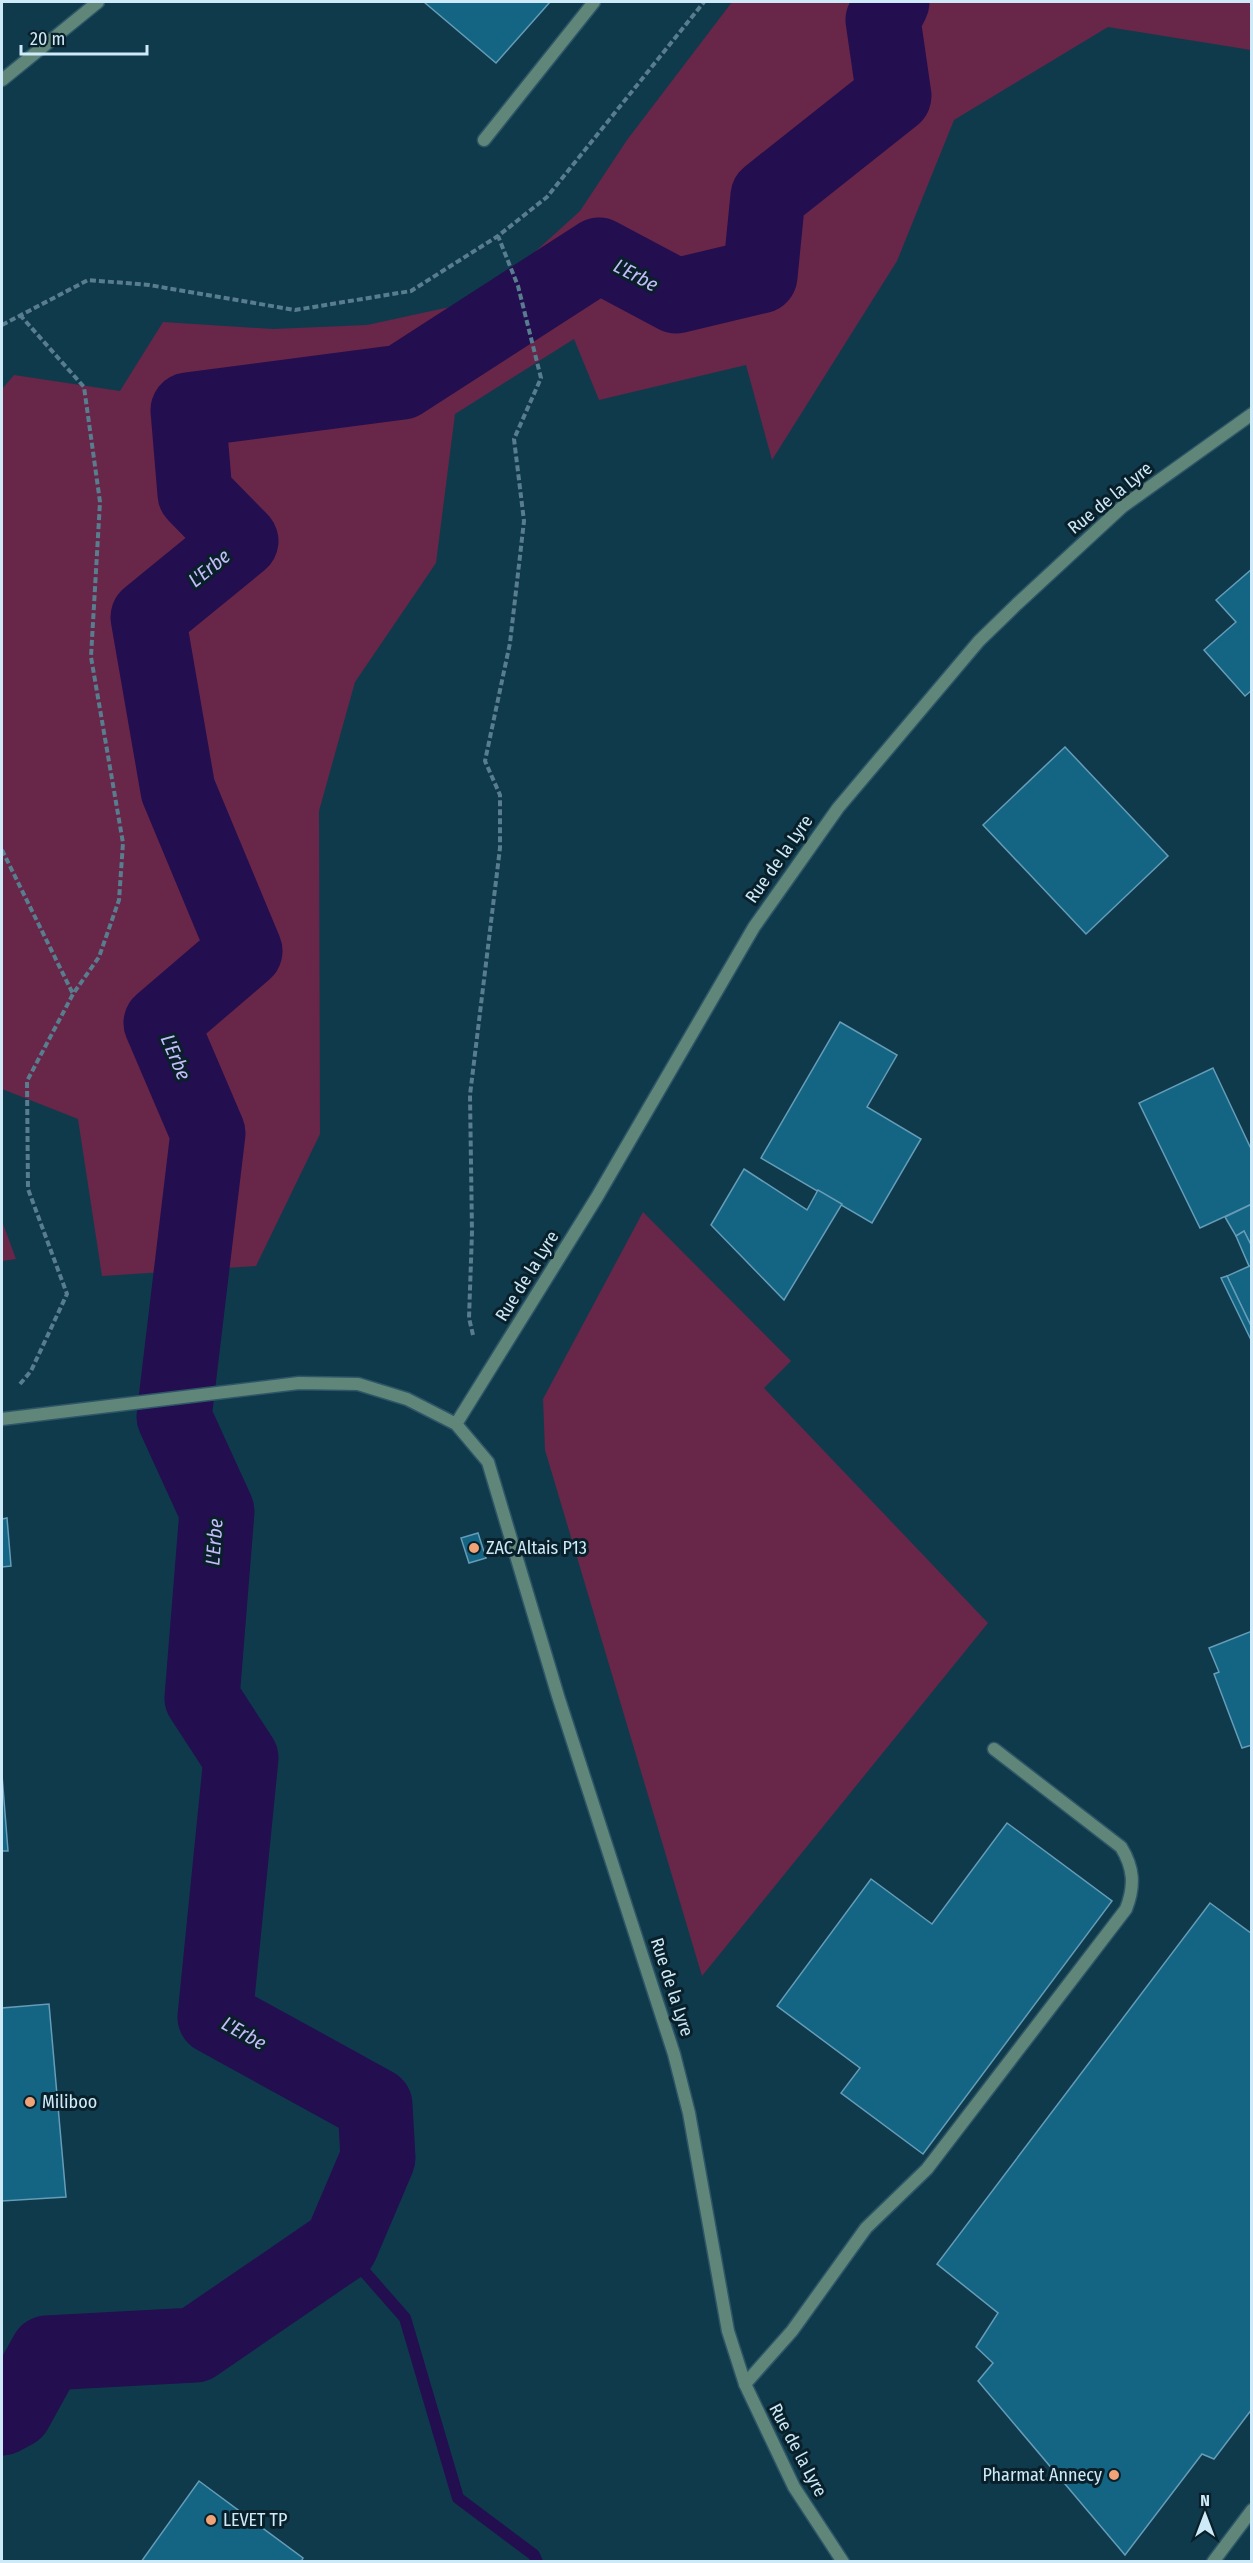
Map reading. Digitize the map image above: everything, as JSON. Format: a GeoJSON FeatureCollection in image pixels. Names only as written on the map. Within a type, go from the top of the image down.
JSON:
{"type":"FeatureCollection","features":[{"type":"Feature","properties":{"kind":"street"},"geometry":{"type":"LineString","coordinates":[[2,80],[98,2]]}},
{"type":"Feature","properties":{"kind":"street"},"geometry":{"type":"LineString","coordinates":[[484,140],[594,2]]}},
{"type":"Feature","properties":{"kind":"street","name":"Rue de la Lyre"},"geometry":{"type":"LineString","coordinates":[[456,1424],[597,1197],[754,927],[838,808],[979,640],[1122,507],[1251,414]]}},
{"type":"Feature","properties":{"kind":"street","name":"Rue de la Lyre"},"geometry":{"type":"LineString","coordinates":[[2,1419],[299,1383],[358,1384],[407,1399],[456,1424],[488,1462],[558,1696],[674,2054],[689,2113],[728,2331],[746,2384],[794,2487],[843,2562]]}},
{"type":"Feature","properties":{"kind":"street"},"geometry":{"type":"LineString","coordinates":[[746,2384],[792,2331],[866,2228],[927,2169],[1126,1909],[1133,1878],[1129,1860],[1121,1847],[994,1749]]}},
{"type":"Feature","properties":{"kind":"street"},"geometry":{"type":"LineString","coordinates":[[1212,2562],[1251,2510]]}},
{"type":"Feature","properties":{"kind":"path"},"geometry":{"type":"LineString","coordinates":[[2,325],[88,280],[148,285],[295,310],[411,291],[498,236],[547,197],[704,2]]}},
{"type":"Feature","properties":{"kind":"path"},"geometry":{"type":"LineString","coordinates":[[473,1335],[469,1318],[472,1232],[470,1095],[500,849],[500,795],[485,761],[510,643],[524,521],[514,439],[541,378],[518,286],[498,236]]}},
{"type":"Feature","properties":{"kind":"path"},"geometry":{"type":"LineString","coordinates":[[20,315],[84,387],[100,502],[90,657],[123,843],[119,900],[99,957],[73,994],[27,1081],[28,1189],[67,1294],[31,1371],[20,1384]]}},
{"type":"Feature","properties":{"kind":"path"},"geometry":{"type":"LineString","coordinates":[[2,850],[73,994]]}},
{"type":"Feature","properties":{"kind":"shaded area"},"geometry":{"type":"Polygon","coordinates":[[[732,2],[1251,2],[1251,50],[1108,27],[954,120],[897,261],[772,460],[746,365],[599,400],[574,339],[455,414],[436,563],[355,682],[319,811],[320,1134],[256,1266],[102,1276],[78,1119],[2,1089],[2,389],[14,375],[120,391],[163,322],[273,329],[367,325],[482,300],[580,211],[627,140],[732,2]]]}},
{"type":"Feature","properties":{"kind":"shaded area"},"geometry":{"type":"Polygon","coordinates":[[[643,1212],[791,1361],[764,1388],[988,1623],[702,1976],[545,1450],[543,1399],[643,1212]]]}},
{"type":"Feature","properties":{"kind":"shaded area"},"geometry":{"type":"Polygon","coordinates":[[[2,1221],[16,1259],[2,1261],[2,1221]]]}},
{"type":"Feature","properties":{"kind":"building"},"geometry":{"type":"Polygon","coordinates":[[[424,2],[550,2],[496,63],[424,2]]]}},
{"type":"Feature","properties":{"kind":"building"},"geometry":{"type":"Polygon","coordinates":[[[1252,569],[1252,690],[1245,696],[1204,650],[1236,622],[1216,600],[1252,569]]]}},
{"type":"Feature","properties":{"kind":"building"},"geometry":{"type":"Polygon","coordinates":[[[1065,747],[1168,856],[1086,934],[983,825],[1065,747]]]}},
{"type":"Feature","properties":{"kind":"building"},"geometry":{"type":"Polygon","coordinates":[[[840,1022],[897,1055],[867,1107],[921,1139],[872,1223],[761,1158],[840,1022]]]}},
{"type":"Feature","properties":{"kind":"building"},"geometry":{"type":"Polygon","coordinates":[[[1213,1068],[1252,1151],[1252,1204],[1200,1228],[1139,1103],[1213,1068]]]}},
{"type":"Feature","properties":{"kind":"building"},"geometry":{"type":"Polygon","coordinates":[[[744,1169],[807,1210],[818,1190],[842,1204],[784,1300],[711,1225],[744,1169]]]}},
{"type":"Feature","properties":{"kind":"building"},"geometry":{"type":"Polygon","coordinates":[[[1252,1204],[1252,1247],[1244,1231],[1236,1236],[1225,1217],[1252,1204]]]}},
{"type":"Feature","properties":{"kind":"building"},"geometry":{"type":"Polygon","coordinates":[[[1244,1231],[1252,1247],[1252,1265],[1249,1266],[1236,1236],[1244,1231]]]}},
{"type":"Feature","properties":{"kind":"building"},"geometry":{"type":"Polygon","coordinates":[[[1252,1265],[1252,1328],[1227,1276],[1252,1265]]]}},
{"type":"Feature","properties":{"kind":"building"},"geometry":{"type":"Polygon","coordinates":[[[1227,1276],[1252,1328],[1252,1342],[1221,1278],[1227,1276]]]}},
{"type":"Feature","properties":{"kind":"building"},"geometry":{"type":"Polygon","coordinates":[[[7,1518],[11,1566],[2,1567],[2,1519],[7,1518]]]}},
{"type":"Feature","properties":{"kind":"building","name":"ZAC Altais P13"},"geometry":{"type":"Polygon","coordinates":[[[478,1533],[486,1558],[469,1563],[461,1538],[478,1533]]]}},
{"type":"Feature","properties":{"kind":"building"},"geometry":{"type":"Polygon","coordinates":[[[1252,1631],[1252,1745],[1242,1748],[1214,1674],[1219,1672],[1209,1648],[1252,1631]]]}},
{"type":"Feature","properties":{"kind":"building"},"geometry":{"type":"Polygon","coordinates":[[[2,1775],[8,1851],[2,1851],[2,1775]]]}},
{"type":"Feature","properties":{"kind":"building"},"geometry":{"type":"Polygon","coordinates":[[[1007,1823],[1112,1901],[923,2154],[841,2093],[860,2068],[777,2006],[871,1879],[932,1924],[1007,1823]]]}},
{"type":"Feature","properties":{"kind":"building"},"geometry":{"type":"Polygon","coordinates":[[[1210,1903],[1252,1934],[1252,2409],[1214,2459],[1202,2454],[1125,2555],[978,2381],[993,2363],[976,2347],[998,2313],[937,2264],[1210,1903]]]}},
{"type":"Feature","properties":{"kind":"building","name":"Miliboo"},"geometry":{"type":"Polygon","coordinates":[[[49,2004],[66,2197],[2,2201],[2,2008],[49,2004]]]}},
{"type":"Feature","properties":{"kind":"building","name":"LEVET TP"},"geometry":{"type":"Polygon","coordinates":[[[199,2481],[303,2558],[301,2562],[141,2562],[199,2481]]]}},
{"type":"Feature","properties":{"kind":"waterway","name":"L'Erbe"},"geometry":{"type":"LineString","coordinates":[[2,2418],[15,2411],[47,2353],[195,2345],[341,2245],[378,2158],[375,2105],[215,2017],[241,1758],[202,1698],[217,1511],[174,1417],[208,1133],[161,1023],[245,951],[178,790],[148,617],[241,541],[195,494],[188,410],[402,382],[599,255],[676,296],[760,276],[768,196],[894,96],[883,20],[892,2]]}},
{"type":"Feature","properties":{"kind":"waterway"},"geometry":{"type":"LineString","coordinates":[[341,2245],[405,2318],[458,2498],[534,2555],[537,2562]]}},
{"type":"Feature","properties":{"kind":"place","name":"ZAC Altais P13"},"geometry":{"type":"Point","coordinates":[474,1548]}},
{"type":"Feature","properties":{"kind":"place","name":"Miliboo"},"geometry":{"type":"Point","coordinates":[30,2102]}},
{"type":"Feature","properties":{"kind":"place","name":"Pharmat Annecy"},"geometry":{"type":"Point","coordinates":[1114,2475]}},
{"type":"Feature","properties":{"kind":"place","name":"LEVET TP"},"geometry":{"type":"Point","coordinates":[211,2520]}}]}
